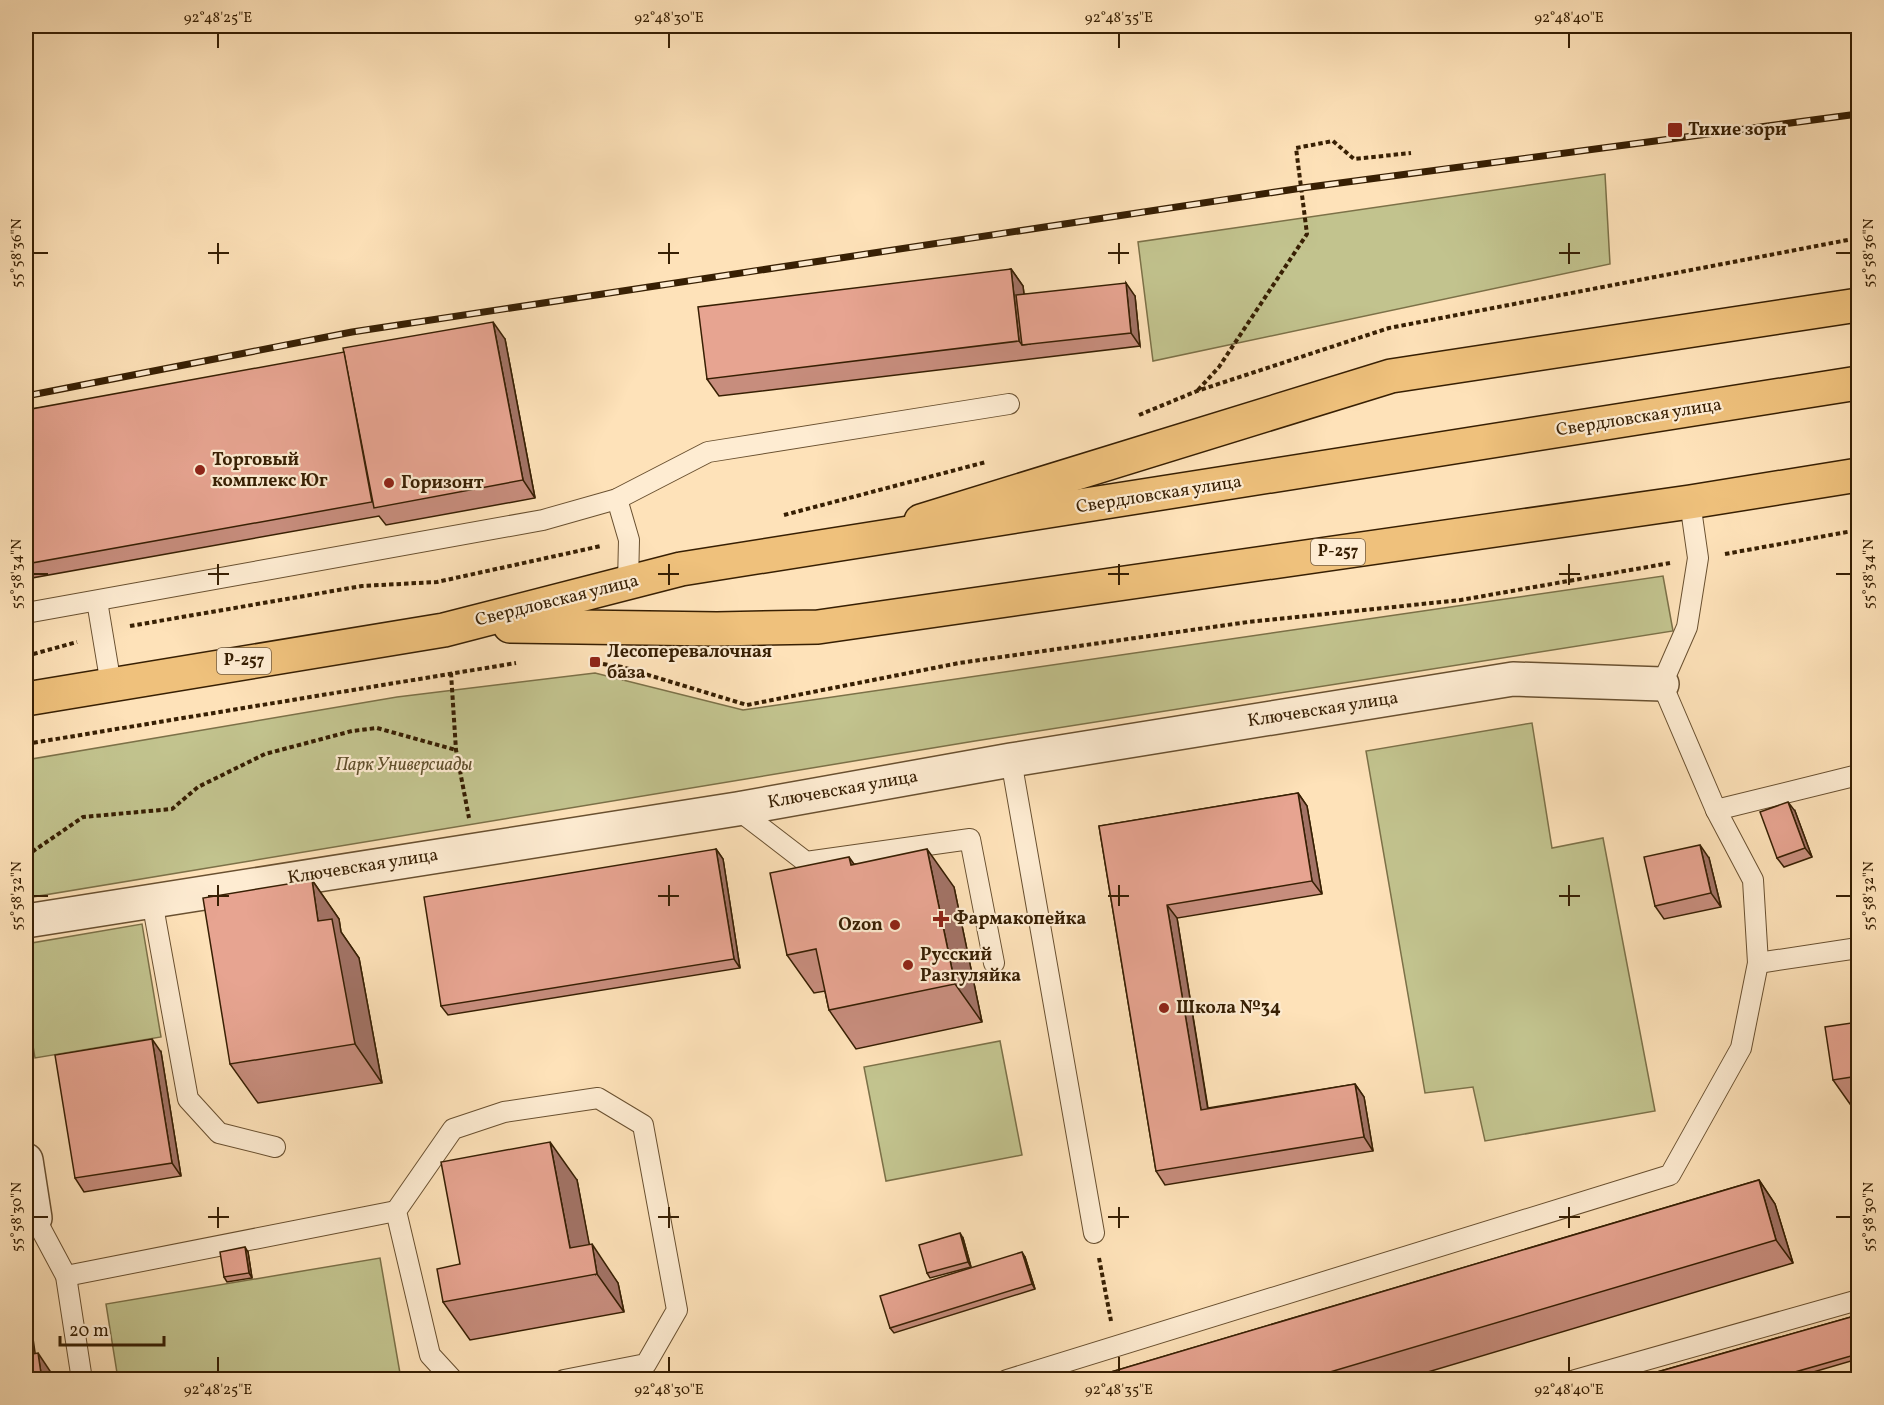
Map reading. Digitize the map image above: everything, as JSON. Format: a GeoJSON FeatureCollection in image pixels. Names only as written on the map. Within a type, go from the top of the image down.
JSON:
{"type":"FeatureCollection","features":[{"type":"Feature","properties":{"kind":"main road"},"geometry":{"type":"LineString","coordinates":[[840,546],[1391,376],[1857,305]]}},
{"type":"Feature","properties":{"kind":"main road","name":"Свердловская улица"},"geometry":{"type":"LineString","coordinates":[[26,699],[463,626],[681,569],[840,546],[1858,383]]}},
{"type":"Feature","properties":{"kind":"main road","name":"Свердловская улица"},"geometry":{"type":"LineString","coordinates":[[463,626],[717,630],[818,627],[1690,502],[1858,475]]}},
{"type":"Feature","properties":{"kind":"street","name":"Ключевская улица"},"geometry":{"type":"LineString","coordinates":[[26,921],[737,809],[1011,760],[1513,679],[1662,684]]}},
{"type":"Feature","properties":{"kind":"street"},"geometry":{"type":"LineString","coordinates":[[26,1160],[30,1219]]}},
{"type":"Feature","properties":{"kind":"lane"},"geometry":{"type":"LineString","coordinates":[[26,614],[543,520],[618,499],[708,452],[1009,404]]}},
{"type":"Feature","properties":{"kind":"lane"},"geometry":{"type":"LineString","coordinates":[[618,499],[629,540],[628,583]]}},
{"type":"Feature","properties":{"kind":"lane"},"geometry":{"type":"LineString","coordinates":[[1007,1380],[1670,1175],[1741,1048],[1758,963],[1753,880],[1716,810],[1662,684],[1687,627],[1698,558],[1690,502]]}},
{"type":"Feature","properties":{"kind":"lane"},"geometry":{"type":"LineString","coordinates":[[97,601],[111,685]]}},
{"type":"Feature","properties":{"kind":"lane"},"geometry":{"type":"LineString","coordinates":[[1011,760],[1094,1233]]}},
{"type":"Feature","properties":{"kind":"lane"},"geometry":{"type":"LineString","coordinates":[[1716,810],[1858,775]]}},
{"type":"Feature","properties":{"kind":"lane"},"geometry":{"type":"LineString","coordinates":[[737,809],[806,862],[970,839],[994,963]]}},
{"type":"Feature","properties":{"kind":"lane"},"geometry":{"type":"LineString","coordinates":[[152,901],[188,1099],[219,1133],[275,1147]]}},
{"type":"Feature","properties":{"kind":"lane"},"geometry":{"type":"LineString","coordinates":[[1758,963],[1858,948]]}},
{"type":"Feature","properties":{"kind":"lane"},"geometry":{"type":"LineString","coordinates":[[66,1276],[396,1211],[453,1129],[504,1113],[598,1098],[643,1125],[676,1310],[646,1364],[564,1380]]}},
{"type":"Feature","properties":{"kind":"lane"},"geometry":{"type":"LineString","coordinates":[[396,1211],[430,1355],[453,1380]]}},
{"type":"Feature","properties":{"kind":"lane"},"geometry":{"type":"LineString","coordinates":[[30,1219],[66,1276],[82,1380]]}},
{"type":"Feature","properties":{"kind":"lane"},"geometry":{"type":"LineString","coordinates":[[1575,1380],[1858,1300]]}},
{"type":"Feature","properties":{"kind":"path"},"geometry":{"type":"LineString","coordinates":[[1197,391],[1219,368],[1307,234],[1296,148],[1333,141],[1354,159],[1412,153]]}},
{"type":"Feature","properties":{"kind":"path"},"geometry":{"type":"LineString","coordinates":[[1136,417],[1197,391],[1389,328],[1858,238]]}},
{"type":"Feature","properties":{"kind":"path"},"geometry":{"type":"LineString","coordinates":[[772,518],[991,461]]}},
{"type":"Feature","properties":{"kind":"path"},"geometry":{"type":"LineString","coordinates":[[1698,558],[1858,530]]}},
{"type":"Feature","properties":{"kind":"path"},"geometry":{"type":"LineString","coordinates":[[26,656],[131,626],[362,586],[438,582],[629,540]]}},
{"type":"Feature","properties":{"kind":"path"},"geometry":{"type":"LineString","coordinates":[[451,674],[456,750],[476,849]]}},
{"type":"Feature","properties":{"kind":"path"},"geometry":{"type":"LineString","coordinates":[[26,856],[83,817],[172,809],[198,787],[265,754],[352,731],[377,728],[456,750]]}},
{"type":"Feature","properties":{"kind":"path"},"geometry":{"type":"LineString","coordinates":[[1094,1233],[1115,1346]]}},
{"type":"Feature","properties":{"kind":"green space"},"geometry":{"type":"Polygon","coordinates":[[[1605,174],[1610,264],[1153,361],[1138,242],[1605,174]]]}},
{"type":"Feature","properties":{"kind":"green space","name":"Парк Универсиады"},"geometry":{"type":"Polygon","coordinates":[[[1663,576],[1673,631],[975,741],[26,898],[26,760],[397,697],[595,673],[743,710],[1663,576]]]}},
{"type":"Feature","properties":{"kind":"green space"},"geometry":{"type":"Polygon","coordinates":[[[1532,723],[1552,848],[1603,838],[1655,1111],[1485,1141],[1473,1087],[1425,1093],[1366,751],[1532,723]]]}},
{"type":"Feature","properties":{"kind":"green space"},"geometry":{"type":"Polygon","coordinates":[[[142,924],[161,1037],[35,1058],[26,1003],[26,944],[142,924]]]}},
{"type":"Feature","properties":{"kind":"green space"},"geometry":{"type":"Polygon","coordinates":[[[1000,1041],[1022,1155],[886,1181],[864,1067],[1000,1041]]]}},
{"type":"Feature","properties":{"kind":"green space"},"geometry":{"type":"Polygon","coordinates":[[[380,1258],[401,1379],[118,1379],[106,1304],[380,1258]]]}},
{"type":"Feature","properties":{"kind":"building"},"geometry":{"type":"Polygon","coordinates":[[[1011,269],[1019,341],[707,379],[698,307],[1011,269]]]}},
{"type":"Feature","properties":{"kind":"building"},"geometry":{"type":"Polygon","coordinates":[[[1126,283],[1131,333],[1022,345],[1016,295],[1126,283]]]}},
{"type":"Feature","properties":{"kind":"building"},"geometry":{"type":"Polygon","coordinates":[[[493,322],[523,480],[374,508],[343,348],[493,322]]]}},
{"type":"Feature","properties":{"kind":"building","name":"Торговый комплекс Юг"},"geometry":{"type":"Polygon","coordinates":[[[344,352],[372,502],[26,564],[26,410],[344,352]]]}},
{"type":"Feature","properties":{"kind":"building","name":"Школа №34"},"geometry":{"type":"Polygon","coordinates":[[[1298,793],[1312,881],[1167,905],[1201,1110],[1355,1084],[1364,1137],[1156,1171],[1099,826],[1298,793]]]}},
{"type":"Feature","properties":{"kind":"building"},"geometry":{"type":"Polygon","coordinates":[[[1788,802],[1805,848],[1777,858],[1760,812],[1788,802]]]}},
{"type":"Feature","properties":{"kind":"building"},"geometry":{"type":"Polygon","coordinates":[[[1700,845],[1711,893],[1655,906],[1644,857],[1700,845]]]}},
{"type":"Feature","properties":{"kind":"building"},"geometry":{"type":"Polygon","coordinates":[[[716,849],[734,959],[441,1006],[424,897],[716,849]]]}},
{"type":"Feature","properties":{"kind":"building"},"geometry":{"type":"Polygon","coordinates":[[[927,849],[955,984],[829,1010],[816,949],[787,955],[770,873],[849,857],[851,865],[927,849]]]}},
{"type":"Feature","properties":{"kind":"building"},"geometry":{"type":"Polygon","coordinates":[[[312,880],[318,921],[332,919],[355,1044],[230,1064],[203,898],[312,880]]]}},
{"type":"Feature","properties":{"kind":"building"},"geometry":{"type":"Polygon","coordinates":[[[1858,971],[1858,1004],[1855,972],[1858,971]]]}},
{"type":"Feature","properties":{"kind":"building"},"geometry":{"type":"Polygon","coordinates":[[[1858,1022],[1858,1076],[1833,1080],[1825,1027],[1858,1022]]]}},
{"type":"Feature","properties":{"kind":"building"},"geometry":{"type":"Polygon","coordinates":[[[152,1039],[172,1163],[75,1178],[55,1055],[152,1039]]]}},
{"type":"Feature","properties":{"kind":"building"},"geometry":{"type":"Polygon","coordinates":[[[550,1142],[570,1248],[592,1244],[597,1274],[443,1302],[437,1269],[460,1264],[441,1162],[550,1142]]]}},
{"type":"Feature","properties":{"kind":"building"},"geometry":{"type":"Polygon","coordinates":[[[1759,1180],[1776,1240],[1303,1380],[1084,1380],[1759,1180]]]}},
{"type":"Feature","properties":{"kind":"building"},"geometry":{"type":"Polygon","coordinates":[[[960,1233],[968,1262],[927,1273],[919,1245],[960,1233]]]}},
{"type":"Feature","properties":{"kind":"building"},"geometry":{"type":"Polygon","coordinates":[[[245,1247],[249,1273],[224,1277],[220,1252],[245,1247]]]}},
{"type":"Feature","properties":{"kind":"building"},"geometry":{"type":"Polygon","coordinates":[[[1022,1252],[1032,1284],[890,1328],[880,1296],[1022,1252]]]}},
{"type":"Feature","properties":{"kind":"building"},"geometry":{"type":"Polygon","coordinates":[[[1858,1315],[1858,1354],[1767,1380],[1629,1380],[1858,1315]]]}},
{"type":"Feature","properties":{"kind":"building"},"geometry":{"type":"Polygon","coordinates":[[[38,1353],[42,1380],[26,1380],[26,1355],[38,1353]]]}},
{"type":"Feature","properties":{"kind":"railway"},"geometry":{"type":"LineString","coordinates":[[26,396],[352,332],[1302,188],[1858,114]]}},
{"type":"Feature","properties":{"kind":"place","name":"Тихие зори"},"geometry":{"type":"Point","coordinates":[1675,130]}},
{"type":"Feature","properties":{"kind":"place","name":"Торговый комплекс Юг"},"geometry":{"type":"Point","coordinates":[200,470]}},
{"type":"Feature","properties":{"kind":"place","name":"Горизонт"},"geometry":{"type":"Point","coordinates":[389,483]}},
{"type":"Feature","properties":{"kind":"place","name":"Лесоперевалочная база"},"geometry":{"type":"Point","coordinates":[595,662]}},
{"type":"Feature","properties":{"kind":"place","name":"Фармакопейка"},"geometry":{"type":"Point","coordinates":[941,919]}},
{"type":"Feature","properties":{"kind":"place","name":"Ozon"},"geometry":{"type":"Point","coordinates":[895,925]}},
{"type":"Feature","properties":{"kind":"place","name":"Русский Разгуляйка"},"geometry":{"type":"Point","coordinates":[908,965]}},
{"type":"Feature","properties":{"kind":"place","name":"Школа №34"},"geometry":{"type":"Point","coordinates":[1164,1008]}}]}
